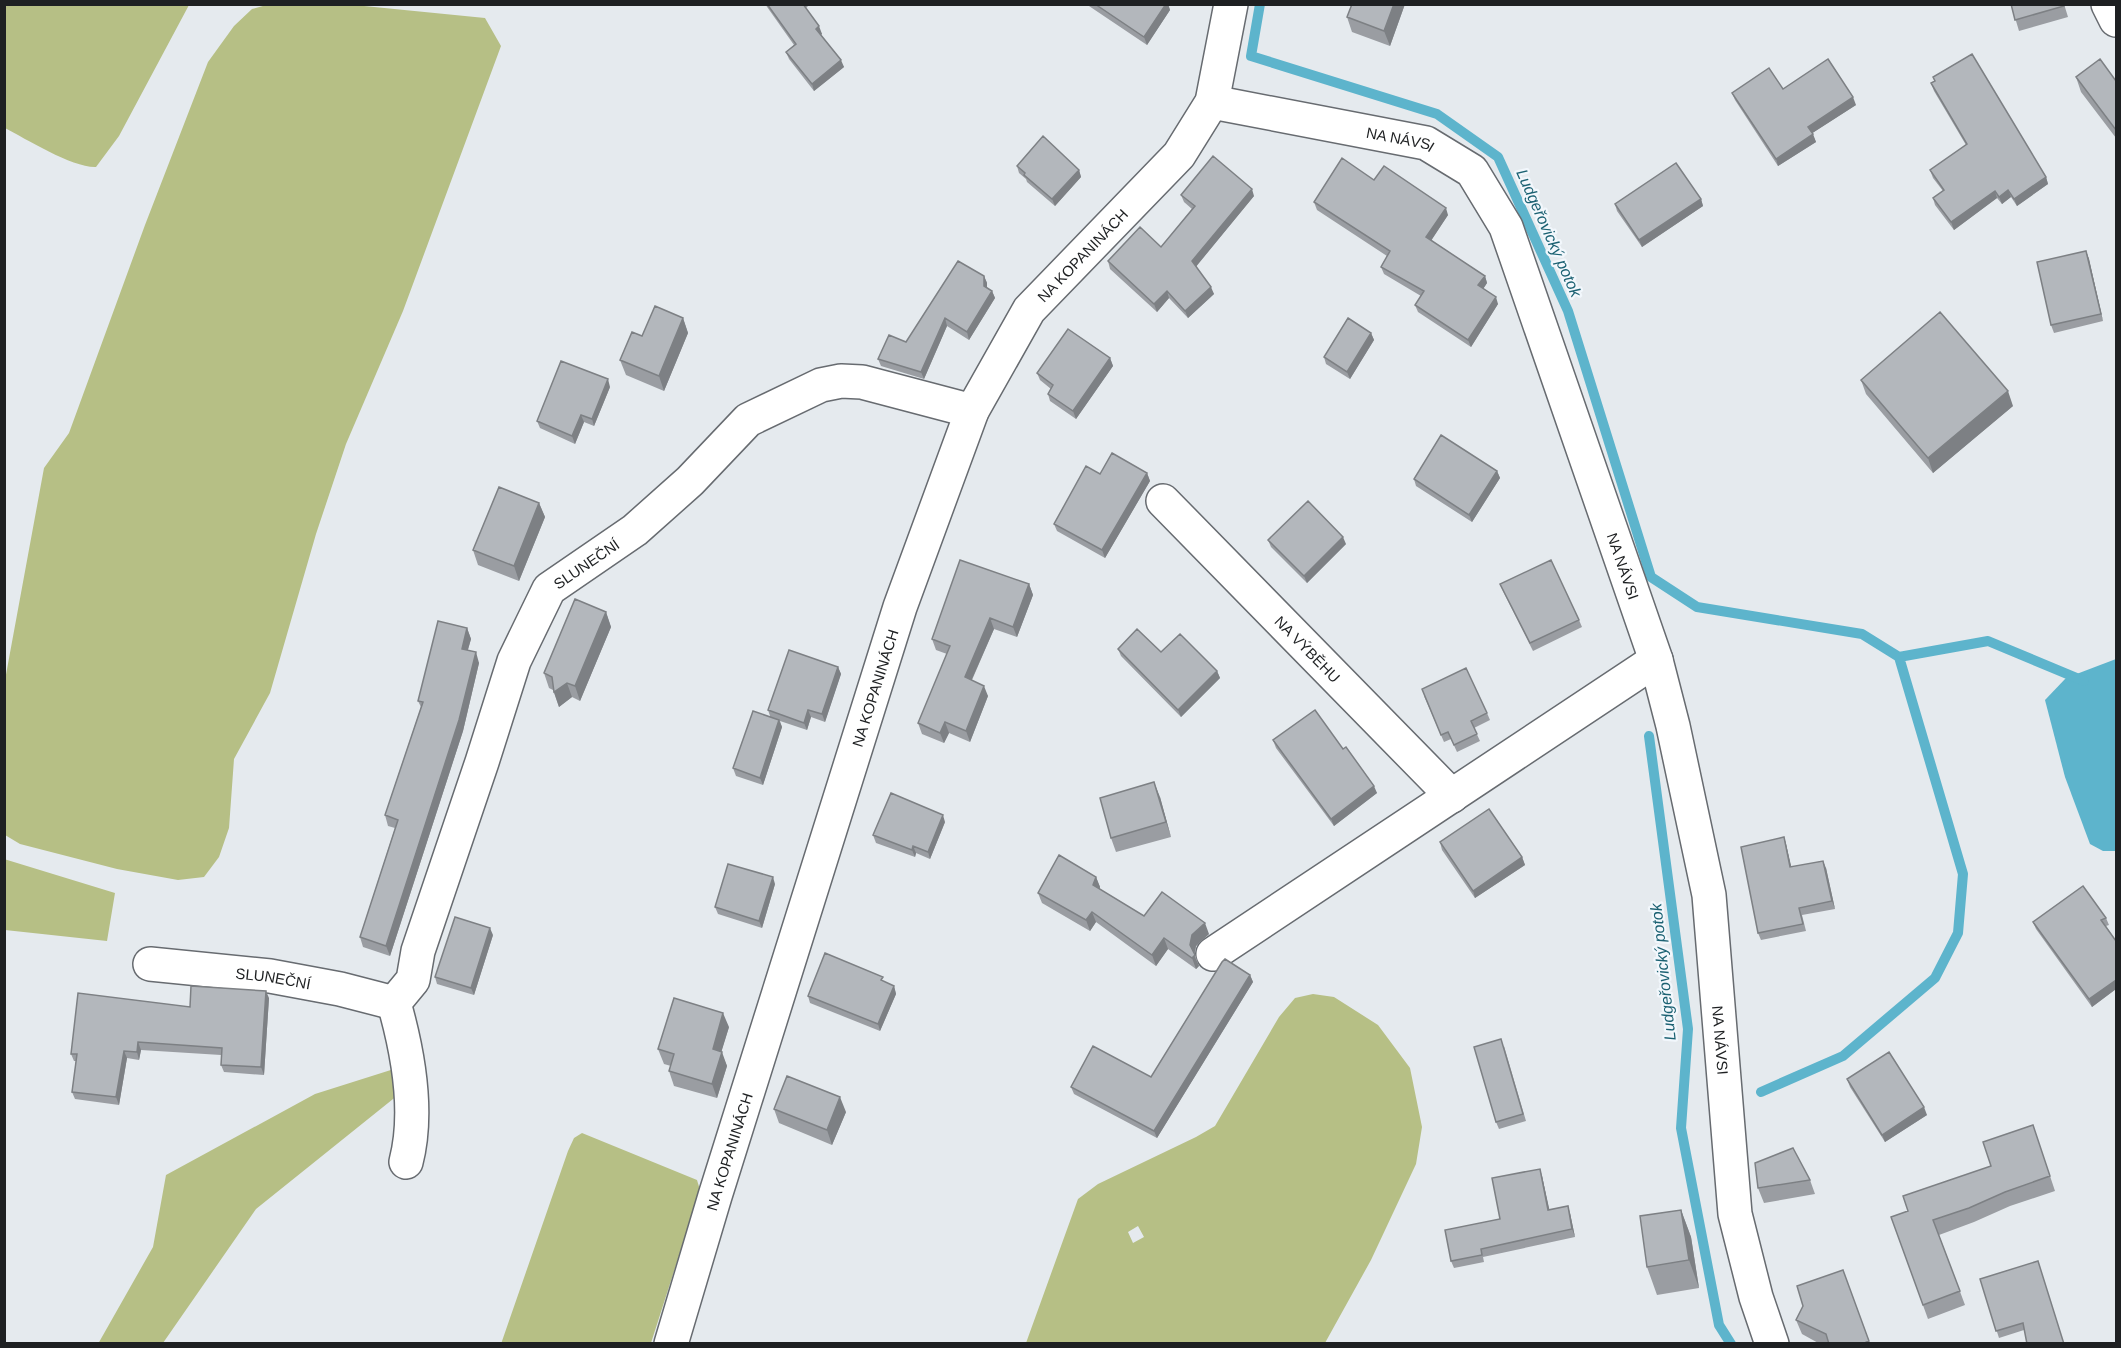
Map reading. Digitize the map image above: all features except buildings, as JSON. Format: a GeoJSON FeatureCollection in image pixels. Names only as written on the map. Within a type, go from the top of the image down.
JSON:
{"type":"FeatureCollection","features":[{"type":"Feature","properties":{"kind":"street"},"geometry":{"type":"LineString","coordinates":[[1212,102],[1232,4]]}},
{"type":"Feature","properties":{"kind":"street"},"geometry":{"type":"LineString","coordinates":[[2108,4],[2116,20]]}},
{"type":"Feature","properties":{"kind":"street","name":"NA KOPANINÁCH"},"geometry":{"type":"LineString","coordinates":[[671,1344],[715,1196],[900,607],[972,411],[1029,310],[1179,155],[1212,102]]}},
{"type":"Feature","properties":{"kind":"street","name":"NA NÁVSI"},"geometry":{"type":"LineString","coordinates":[[1212,102],[1426,144],[1473,171],[1506,227],[1656,660],[1673,726],[1709,895],[1735,1214],[1756,1296],[1772,1344]]}},
{"type":"Feature","properties":{"kind":"street","name":"SLUNEČNÍ"},"geometry":{"type":"LineString","coordinates":[[150,964],[270,976],[340,989],[394,1004],[413,980],[418,951],[514,661],[549,589],[635,530],[690,481],[748,420],[820,385],[841,381],[862,382],[972,411]]}},
{"type":"Feature","properties":{"kind":"street","name":"NA VÝBĚHU"},"geometry":{"type":"LineString","coordinates":[[1163,501],[1452,796]]}},
{"type":"Feature","properties":{"kind":"street"},"geometry":{"type":"LineString","coordinates":[[1213,954],[1656,660]]}},
{"type":"Feature","properties":{"kind":"street"},"geometry":{"type":"LineString","coordinates":[[394,1004],[404,1040],[412,1114],[411,1143],[406,1162]]}},
{"type":"Feature","properties":{"kind":"green space"},"geometry":{"type":"Polygon","coordinates":[[[5,4],[189,5],[119,136],[96,167],[63,158],[5,128],[5,4]]]}},
{"type":"Feature","properties":{"kind":"green space"},"geometry":{"type":"Polygon","coordinates":[[[270,4],[354,5],[485,18],[501,46],[403,311],[346,444],[316,534],[270,693],[234,759],[229,828],[219,857],[204,877],[178,880],[117,869],[20,844],[5,835],[5,680],[44,468],[69,433],[145,225],[208,62],[234,26],[252,9],[270,4]]]}},
{"type":"Feature","properties":{"kind":"green space"},"geometry":{"type":"Polygon","coordinates":[[[4,859],[115,893],[107,941],[5,930],[4,859]]]}},
{"type":"Feature","properties":{"kind":"green space"},"geometry":{"type":"Polygon","coordinates":[[[1313,994],[1334,997],[1378,1025],[1410,1068],[1422,1127],[1416,1164],[1371,1260],[1325,1343],[1026,1343],[1078,1199],[1098,1184],[1215,1126],[1279,1017],[1295,998],[1313,994]],[[1138,1226],[1128,1232],[1133,1243],[1144,1237],[1138,1226]]]}},
{"type":"Feature","properties":{"kind":"green space"},"geometry":{"type":"Polygon","coordinates":[[[394,1069],[403,1091],[256,1209],[163,1343],[98,1344],[153,1247],[166,1175],[315,1094],[394,1069]]]}},
{"type":"Feature","properties":{"kind":"green space"},"geometry":{"type":"Polygon","coordinates":[[[582,1133],[697,1180],[700,1190],[651,1343],[501,1344],[568,1151],[574,1138],[582,1133]]]}},
{"type":"Feature","properties":{"kind":"water"},"geometry":{"type":"Polygon","coordinates":[[[2116,659],[2116,851],[2103,851],[2090,844],[2065,777],[2045,700],[2066,678],[2116,659]]]}},
{"type":"Feature","properties":{"kind":"waterway","name":"Ludgeřovický potok"},"geometry":{"type":"LineString","coordinates":[[1260,4],[1251,56],[1437,114],[1498,157],[1568,311],[1651,577],[1697,607],[1862,634],[1899,657],[1988,641],[2084,681]]}},
{"type":"Feature","properties":{"kind":"waterway"},"geometry":{"type":"LineString","coordinates":[[1761,1092],[1843,1056],[1935,978],[1958,933],[1963,874],[1899,657]]}},
{"type":"Feature","properties":{"kind":"waterway","name":"Ludgeřovický potok"},"geometry":{"type":"LineString","coordinates":[[1649,736],[1688,1029],[1681,1128],[1719,1325],[1731,1344]]}}]}
